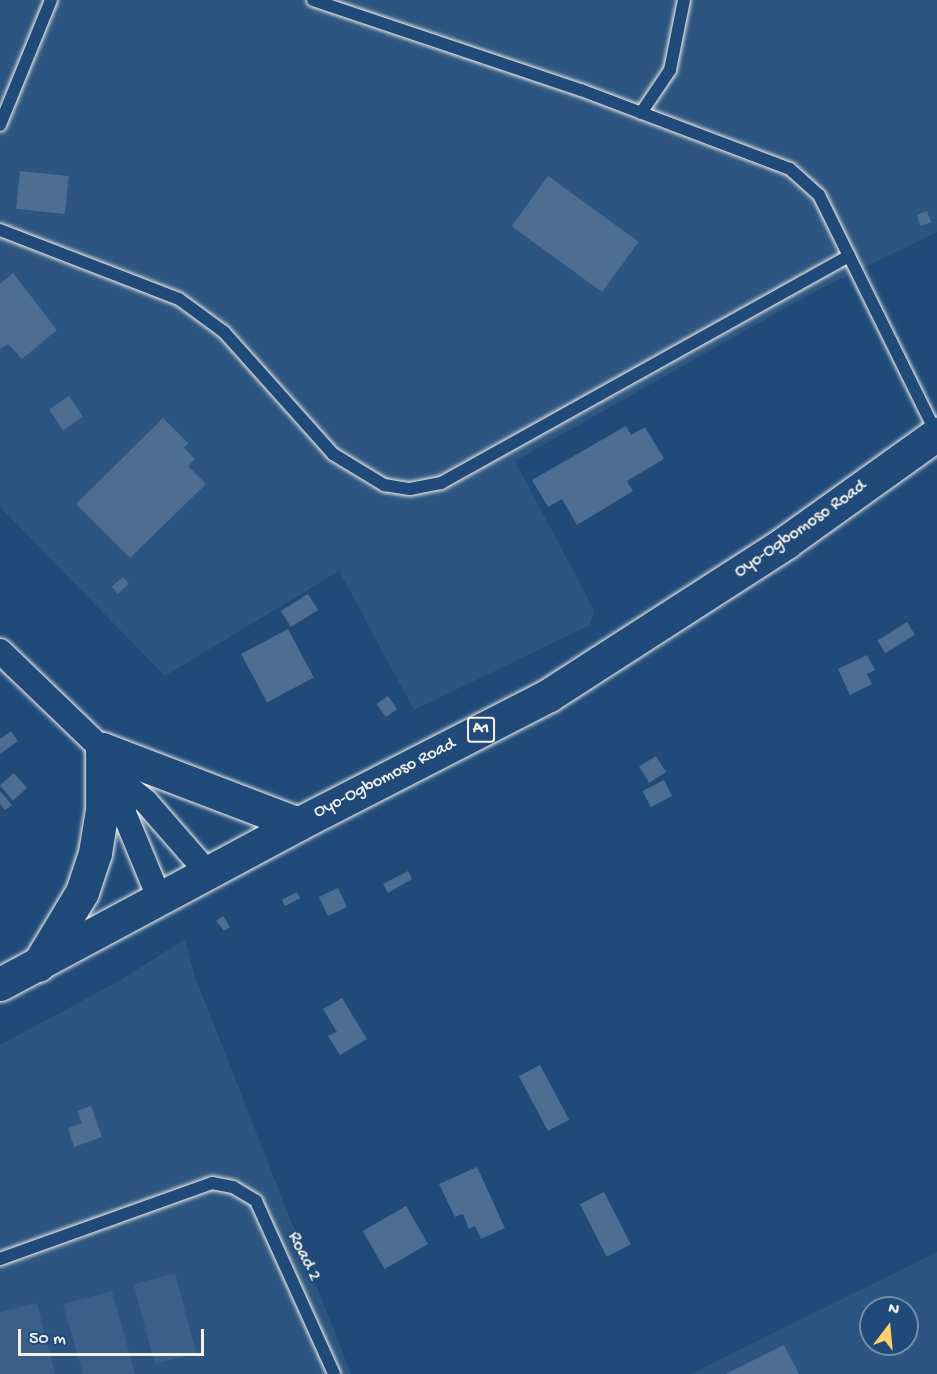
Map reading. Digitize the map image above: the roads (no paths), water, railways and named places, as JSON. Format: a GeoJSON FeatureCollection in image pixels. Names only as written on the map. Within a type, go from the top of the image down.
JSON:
{"type":"FeatureCollection","features":[{"type":"Feature","properties":{"kind":"highway","name":"Oyo-Ogbomoso Road"},"geometry":{"type":"LineString","coordinates":[[0,984],[298,824],[549,695],[786,542],[937,434]]}},
{"type":"Feature","properties":{"kind":"highway"},"geometry":{"type":"LineString","coordinates":[[37,966],[82,892],[95,853],[102,810],[102,749],[298,824]]}},
{"type":"Feature","properties":{"kind":"street"},"geometry":{"type":"LineString","coordinates":[[0,651],[102,749],[124,784],[146,801],[207,872]]}},
{"type":"Feature","properties":{"kind":"street"},"geometry":{"type":"LineString","coordinates":[[124,784],[124,813],[160,900]]}},
{"type":"Feature","properties":{"kind":"lane"},"geometry":{"type":"LineString","coordinates":[[0,125],[51,0]]}},
{"type":"Feature","properties":{"kind":"lane"},"geometry":{"type":"LineString","coordinates":[[313,0],[641,113],[790,169],[819,195],[937,434]]}},
{"type":"Feature","properties":{"kind":"lane"},"geometry":{"type":"LineString","coordinates":[[641,113],[670,69],[684,0]]}},
{"type":"Feature","properties":{"kind":"lane"},"geometry":{"type":"LineString","coordinates":[[0,230],[179,298],[224,332],[333,454],[384,485],[410,489],[441,483],[849,256]]}},
{"type":"Feature","properties":{"kind":"lane","name":"Road 2"},"geometry":{"type":"LineString","coordinates":[[0,1259],[212,1183],[233,1187],[256,1201],[334,1374]]}}]}
